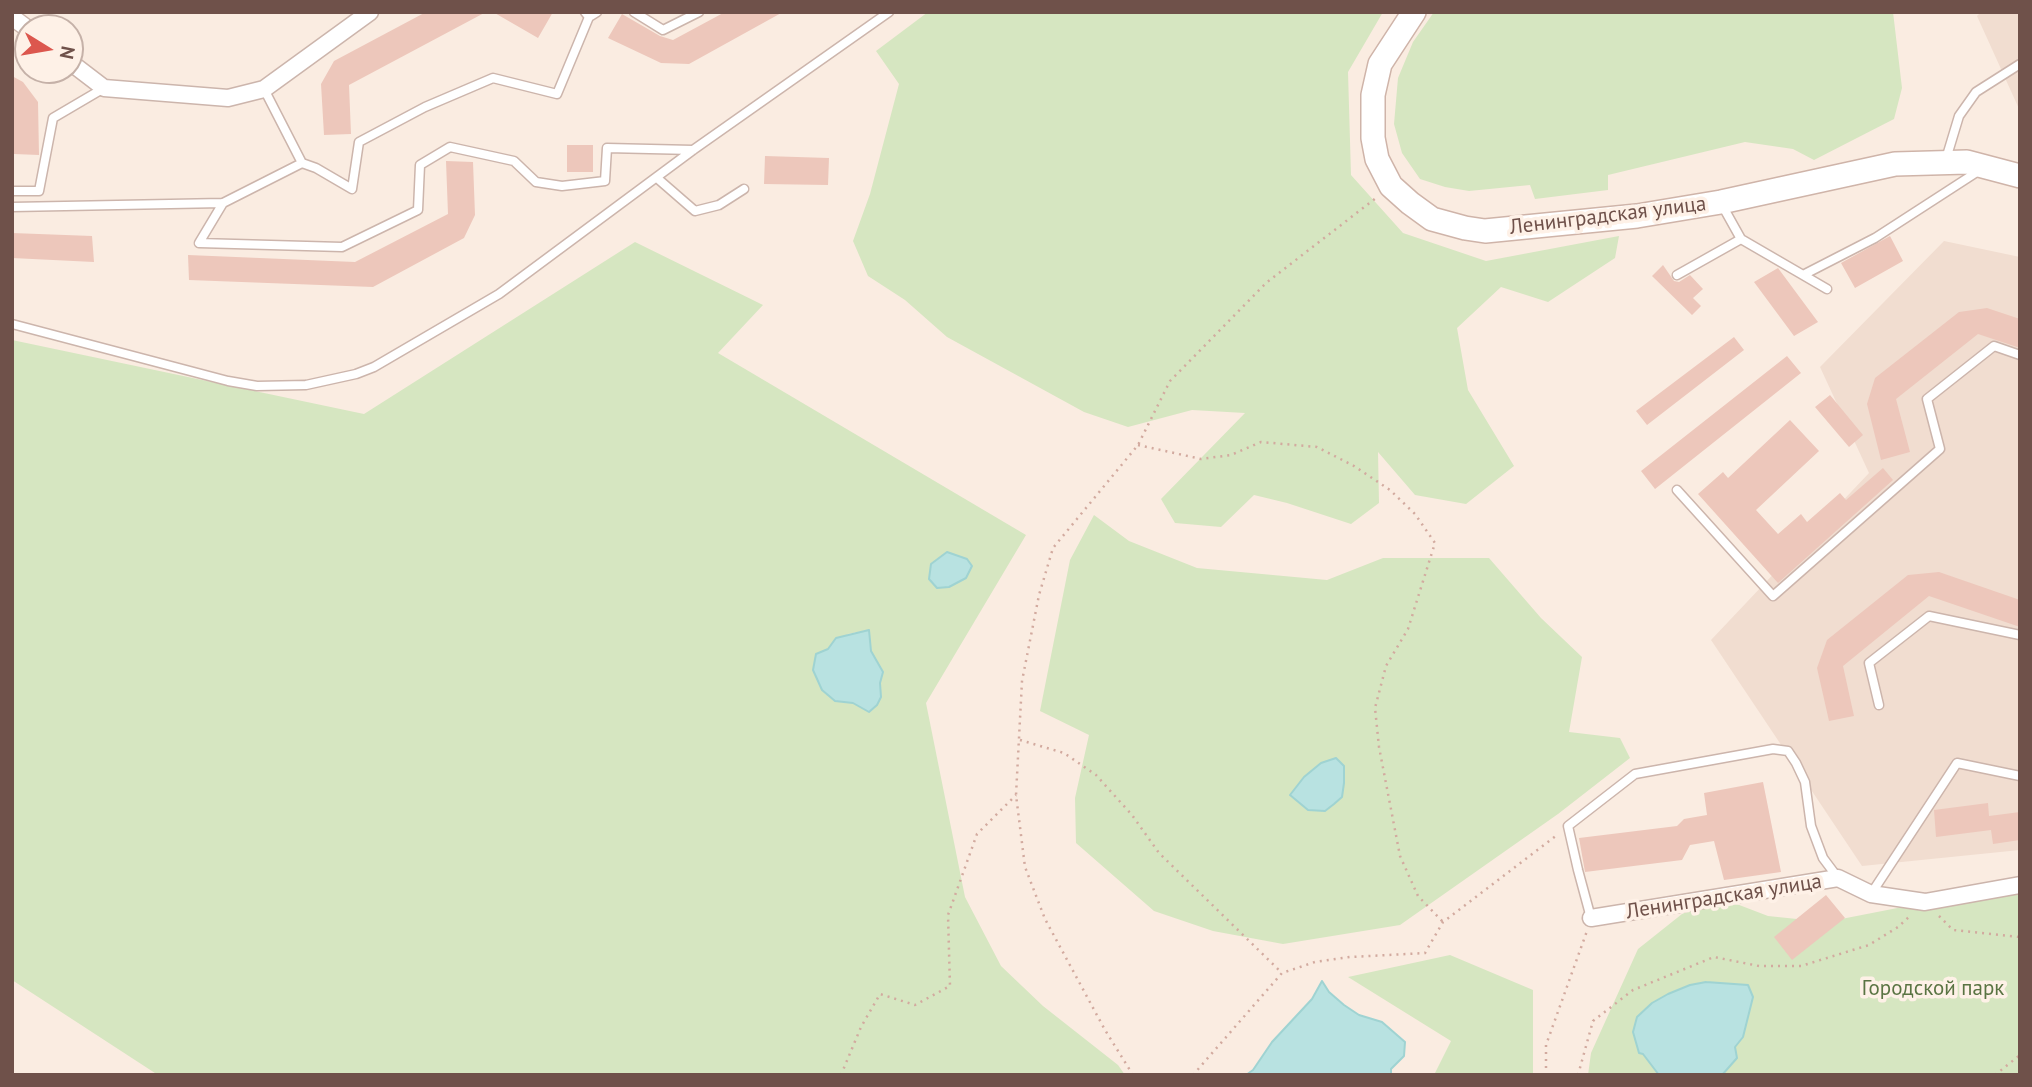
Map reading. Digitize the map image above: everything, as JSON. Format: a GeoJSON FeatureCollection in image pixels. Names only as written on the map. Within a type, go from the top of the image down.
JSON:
{"type":"FeatureCollection","features":[{"type":"Feature","properties":{"kind":"street"},"geometry":{"type":"LineString","coordinates":[[84,73],[104,88],[228,98],[264,89],[370,12]]}},
{"type":"Feature","properties":{"kind":"street","name":"Ленинградская улица"},"geometry":{"type":"LineString","coordinates":[[1413,12],[1380,64],[1373,95],[1377,159],[1391,186],[1410,203],[1433,219],[1465,229],[1485,231],[1637,216],[1721,202],[1895,164],[1967,162],[2020,176]]}},
{"type":"Feature","properties":{"kind":"street","name":"Ленинградская улица"},"geometry":{"type":"LineString","coordinates":[[1591,918],[1838,878],[1871,894],[1925,902],[2020,885]]}},
{"type":"Feature","properties":{"kind":"lane"},"geometry":{"type":"LineString","coordinates":[[634,12],[663,30],[699,12]]}},
{"type":"Feature","properties":{"kind":"lane"},"geometry":{"type":"LineString","coordinates":[[12,324],[228,381],[281,387],[335,380],[374,367],[499,294],[693,150],[889,12]]}},
{"type":"Feature","properties":{"kind":"lane"},"geometry":{"type":"LineString","coordinates":[[264,89],[302,163],[352,188],[359,142],[425,107],[493,78],[557,93],[590,14]]}},
{"type":"Feature","properties":{"kind":"lane"},"geometry":{"type":"LineString","coordinates":[[1946,162],[1959,116],[1976,92],[2020,64]]}},
{"type":"Feature","properties":{"kind":"lane"},"geometry":{"type":"LineString","coordinates":[[12,191],[39,191],[53,118],[104,88]]}},
{"type":"Feature","properties":{"kind":"lane"},"geometry":{"type":"LineString","coordinates":[[223,203],[199,243],[342,247],[418,210],[420,165],[450,147],[514,160],[536,182],[562,186],[606,181],[607,148],[693,150]]}},
{"type":"Feature","properties":{"kind":"lane"},"geometry":{"type":"LineString","coordinates":[[12,206],[223,203],[302,163]]}},
{"type":"Feature","properties":{"kind":"lane"},"geometry":{"type":"LineString","coordinates":[[1802,275],[1875,238],[1986,166]]}},
{"type":"Feature","properties":{"kind":"lane"},"geometry":{"type":"LineString","coordinates":[[657,178],[695,211],[719,205],[744,189]]}},
{"type":"Feature","properties":{"kind":"lane"},"geometry":{"type":"LineString","coordinates":[[1721,202],[1741,239],[1827,289]]}},
{"type":"Feature","properties":{"kind":"lane"},"geometry":{"type":"LineString","coordinates":[[1677,275],[1741,239]]}},
{"type":"Feature","properties":{"kind":"lane"},"geometry":{"type":"LineString","coordinates":[[1676,490],[1773,596],[1940,449],[1927,399],[1994,346],[2020,355]]}},
{"type":"Feature","properties":{"kind":"lane"},"geometry":{"type":"LineString","coordinates":[[1879,705],[1870,663],[1929,616],[2020,635]]}},
{"type":"Feature","properties":{"kind":"lane"},"geometry":{"type":"LineString","coordinates":[[1591,918],[1568,826],[1634,774],[1773,749],[1788,751],[1805,782],[1811,826],[1823,858],[1838,878]]}},
{"type":"Feature","properties":{"kind":"lane"},"geometry":{"type":"LineString","coordinates":[[1871,894],[1957,763],[2020,776]]}},
{"type":"Feature","properties":{"kind":"path"},"geometry":{"type":"LineString","coordinates":[[1133,1075],[1105,1030],[1045,919],[1025,867],[1016,795],[1022,681],[1053,548],[1138,445],[1170,381],[1266,283],[1391,186]]}},
{"type":"Feature","properties":{"kind":"path"},"geometry":{"type":"LineString","coordinates":[[1138,445],[1201,459],[1231,455],[1261,442],[1317,447],[1354,466],[1390,490],[1415,514],[1435,543],[1408,629],[1386,666],[1375,708],[1379,747],[1400,856],[1418,896],[1443,922]]}},
{"type":"Feature","properties":{"kind":"path"},"geometry":{"type":"LineString","coordinates":[[1019,739],[1064,753],[1096,775],[1132,815],[1159,853],[1282,973]]}},
{"type":"Feature","properties":{"kind":"path"},"geometry":{"type":"LineString","coordinates":[[841,1075],[861,1027],[880,994],[915,1005],[950,986],[948,915],[977,834],[1016,795]]}},
{"type":"Feature","properties":{"kind":"path"},"geometry":{"type":"LineString","coordinates":[[1193,1075],[1282,973],[1315,962],[1350,957],[1425,953],[1443,922],[1568,826]]}},
{"type":"Feature","properties":{"kind":"path"},"geometry":{"type":"LineString","coordinates":[[1578,1075],[1593,1021],[1633,990],[1714,957],[1759,966],[1801,965],[1869,945],[1898,928],[1925,902],[1953,930],[2020,937]]}},
{"type":"Feature","properties":{"kind":"path"},"geometry":{"type":"LineString","coordinates":[[1546,1075],[1546,1045],[1591,918]]}},
{"type":"Feature","properties":{"kind":"path"},"geometry":{"type":"LineString","coordinates":[[1995,1075],[2020,1055]]}},
{"type":"Feature","properties":{"kind":"shaded area"},"geometry":{"type":"Polygon","coordinates":[[[1981,12],[2020,12],[2020,111],[1977,16],[1981,12]]]}},
{"type":"Feature","properties":{"kind":"shaded area"},"geometry":{"type":"Polygon","coordinates":[[[1944,241],[2020,257],[2020,850],[1862,866],[1711,640],[1869,473],[1820,367],[1944,241]]]}},
{"type":"Feature","properties":{"kind":"green space"},"geometry":{"type":"Polygon","coordinates":[[[928,12],[1383,12],[1348,72],[1351,175],[1403,233],[1486,261],[1619,236],[1615,258],[1548,302],[1501,287],[1457,328],[1468,390],[1514,466],[1466,504],[1415,495],[1378,452],[1379,503],[1351,524],[1254,495],[1221,527],[1175,523],[1161,499],[1245,413],[1192,410],[1128,427],[1084,412],[947,337],[905,300],[868,276],[853,241],[870,194],[899,84],[876,51],[928,12]]]}},
{"type":"Feature","properties":{"kind":"green space"},"geometry":{"type":"Polygon","coordinates":[[[1434,12],[1893,12],[1902,88],[1894,119],[1814,160],[1793,149],[1745,142],[1608,175],[1608,190],[1535,199],[1530,185],[1469,191],[1420,179],[1402,153],[1394,124],[1398,78],[1413,42],[1434,12]]]}},
{"type":"Feature","properties":{"kind":"green space"},"geometry":{"type":"Polygon","coordinates":[[[635,242],[763,305],[718,353],[1026,535],[926,703],[965,897],[1001,966],[1043,1006],[1118,1065],[1125,1075],[158,1075],[12,980],[12,340],[364,414],[635,242]],[[947,552],[931,565],[929,579],[937,588],[949,587],[966,578],[967,559],[947,552]],[[868,630],[848,634],[828,649],[816,654],[813,670],[822,690],[835,701],[853,703],[881,697],[880,683],[883,673],[871,651],[868,630]]]}},
{"type":"Feature","properties":{"kind":"green space"},"geometry":{"type":"Polygon","coordinates":[[[1094,515],[1129,541],[1197,568],[1327,580],[1383,558],[1489,558],[1541,618],[1582,657],[1569,732],[1620,738],[1630,758],[1558,814],[1400,925],[1283,944],[1213,931],[1154,911],[1076,843],[1075,798],[1089,735],[1040,711],[1070,560],[1094,515]]]}},
{"type":"Feature","properties":{"kind":"green space","name":"Городской парк"},"geometry":{"type":"Polygon","coordinates":[[[2020,884],[2020,1075],[1588,1075],[1591,1053],[1638,949],[1682,914],[1707,904],[1734,903],[1768,916],[1826,922],[2020,884]]]}},
{"type":"Feature","properties":{"kind":"green space"},"geometry":{"type":"Polygon","coordinates":[[[1450,955],[1533,990],[1533,1075],[1434,1075],[1451,1041],[1348,977],[1450,955]]]}},
{"type":"Feature","properties":{"kind":"water"},"geometry":{"type":"Polygon","coordinates":[[[947,552],[967,559],[972,566],[966,578],[949,587],[937,588],[929,579],[931,564],[947,552]]]}},
{"type":"Feature","properties":{"kind":"water"},"geometry":{"type":"Polygon","coordinates":[[[869,630],[871,651],[883,672],[880,683],[881,697],[869,712],[853,703],[835,701],[822,690],[813,670],[816,654],[828,649],[836,638],[869,630]]]}},
{"type":"Feature","properties":{"kind":"water"},"geometry":{"type":"Polygon","coordinates":[[[1336,758],[1344,766],[1342,797],[1325,811],[1308,810],[1290,795],[1304,777],[1321,763],[1336,758]]]}},
{"type":"Feature","properties":{"kind":"water"},"geometry":{"type":"Polygon","coordinates":[[[1322,981],[1329,992],[1344,1005],[1359,1015],[1382,1022],[1405,1042],[1404,1056],[1391,1069],[1391,1075],[1246,1075],[1312,999],[1322,981]]]}},
{"type":"Feature","properties":{"kind":"water"},"geometry":{"type":"Polygon","coordinates":[[[1706,982],[1748,985],[1753,997],[1743,1037],[1735,1047],[1737,1058],[1722,1075],[1659,1075],[1643,1054],[1639,1053],[1633,1032],[1637,1017],[1652,1003],[1668,994],[1706,982]]]}},
{"type":"Feature","properties":{"kind":"building"},"geometry":{"type":"Polygon","coordinates":[[[426,12],[486,12],[349,85],[351,134],[324,135],[321,84],[334,61],[426,12]]]}},
{"type":"Feature","properties":{"kind":"building"},"geometry":{"type":"Polygon","coordinates":[[[493,12],[553,12],[538,38],[493,12]]]}},
{"type":"Feature","properties":{"kind":"building"},"geometry":{"type":"Polygon","coordinates":[[[725,12],[783,12],[689,64],[661,63],[608,38],[622,14],[660,36],[673,40],[725,12]]]}},
{"type":"Feature","properties":{"kind":"building"},"geometry":{"type":"Polygon","coordinates":[[[12,76],[14,84],[24,84],[38,102],[39,155],[14,154],[12,76]]]}},
{"type":"Feature","properties":{"kind":"building"},"geometry":{"type":"Polygon","coordinates":[[[567,145],[593,145],[593,172],[567,172],[567,145]]]}},
{"type":"Feature","properties":{"kind":"building"},"geometry":{"type":"Polygon","coordinates":[[[765,156],[829,158],[828,185],[764,184],[765,156]]]}},
{"type":"Feature","properties":{"kind":"building"},"geometry":{"type":"Polygon","coordinates":[[[446,161],[473,162],[475,215],[464,238],[373,287],[189,280],[188,255],[355,262],[448,214],[446,161]]]}},
{"type":"Feature","properties":{"kind":"building"},"geometry":{"type":"Polygon","coordinates":[[[12,233],[92,236],[94,262],[12,258],[12,233]]]}},
{"type":"Feature","properties":{"kind":"building"},"geometry":{"type":"Polygon","coordinates":[[[1890,236],[1903,261],[1855,288],[1841,263],[1890,236]]]}},
{"type":"Feature","properties":{"kind":"building"},"geometry":{"type":"Polygon","coordinates":[[[1663,265],[1674,281],[1679,282],[1690,275],[1703,289],[1693,298],[1701,306],[1692,315],[1652,276],[1663,265]]]}},
{"type":"Feature","properties":{"kind":"building"},"geometry":{"type":"Polygon","coordinates":[[[1778,268],[1818,322],[1794,336],[1754,282],[1778,268]]]}},
{"type":"Feature","properties":{"kind":"building"},"geometry":{"type":"Polygon","coordinates":[[[1987,308],[2020,319],[2020,348],[1978,334],[1896,399],[1910,452],[1881,460],[1867,404],[1875,378],[1959,312],[1987,308]]]}},
{"type":"Feature","properties":{"kind":"building"},"geometry":{"type":"Polygon","coordinates":[[[1734,337],[1744,350],[1647,425],[1636,411],[1734,337]]]}},
{"type":"Feature","properties":{"kind":"building"},"geometry":{"type":"Polygon","coordinates":[[[1787,356],[1801,373],[1655,489],[1641,471],[1787,356]]]}},
{"type":"Feature","properties":{"kind":"building"},"geometry":{"type":"Polygon","coordinates":[[[1830,395],[1863,435],[1849,447],[1815,407],[1830,395]]]}},
{"type":"Feature","properties":{"kind":"building"},"geometry":{"type":"Polygon","coordinates":[[[1790,420],[1819,451],[1756,510],[1778,534],[1801,514],[1807,522],[1840,493],[1846,500],[1883,468],[1893,480],[1778,583],[1698,494],[1723,472],[1728,478],[1790,420]]]}},
{"type":"Feature","properties":{"kind":"building"},"geometry":{"type":"Polygon","coordinates":[[[1939,572],[2020,600],[2020,627],[1929,596],[1843,666],[1854,716],[1829,721],[1817,668],[1827,640],[1908,575],[1939,572]]]}},
{"type":"Feature","properties":{"kind":"building"},"geometry":{"type":"Polygon","coordinates":[[[1763,782],[1781,872],[1724,880],[1714,841],[1690,845],[1682,860],[1585,872],[1579,838],[1677,826],[1684,819],[1707,815],[1704,793],[1763,782]]]}},
{"type":"Feature","properties":{"kind":"building"},"geometry":{"type":"Polygon","coordinates":[[[1988,803],[1989,816],[2020,812],[2020,840],[1993,844],[1991,830],[1936,837],[1934,810],[1988,803]]]}},
{"type":"Feature","properties":{"kind":"building"},"geometry":{"type":"Polygon","coordinates":[[[1826,895],[1845,918],[1792,960],[1774,937],[1826,895]]]}}]}
